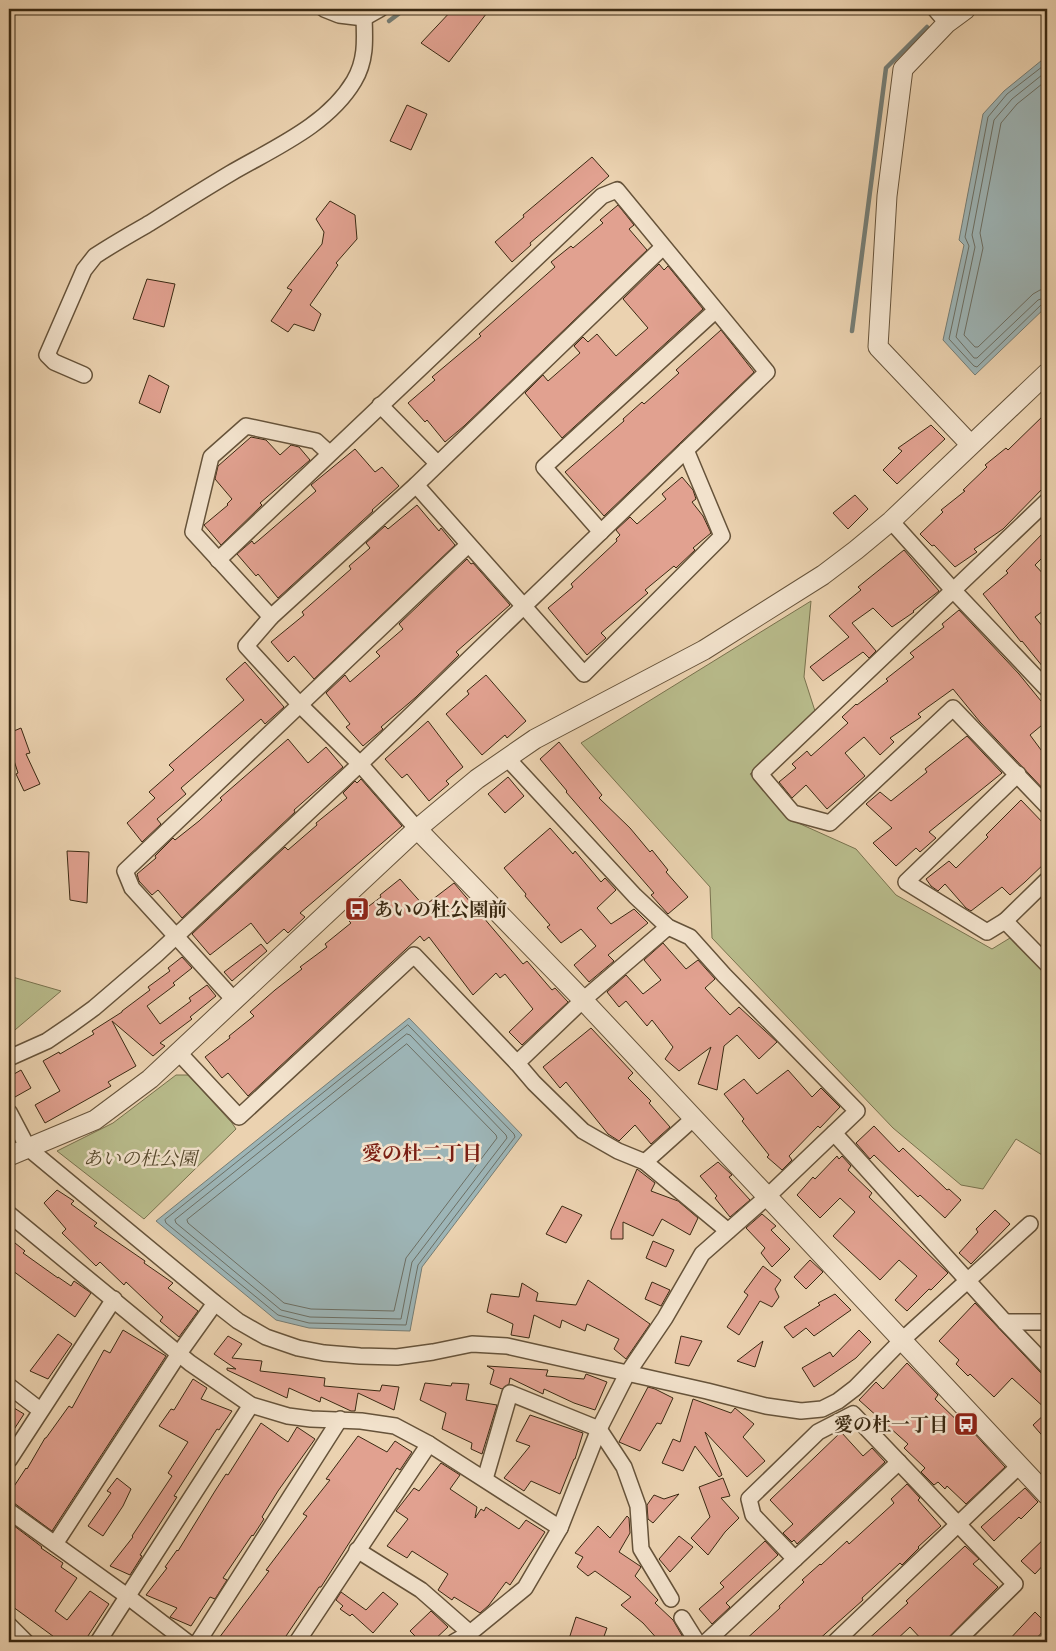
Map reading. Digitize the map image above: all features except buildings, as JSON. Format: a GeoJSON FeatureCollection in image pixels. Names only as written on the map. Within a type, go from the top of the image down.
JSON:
{"type":"FeatureCollection","features":[{"type":"Feature","properties":{"kind":"street"},"geometry":{"type":"LineString","coordinates":[[324,9],[339,15],[364,18],[380,9]]}},
{"type":"Feature","properties":{"kind":"street"},"geometry":{"type":"LineString","coordinates":[[935,9],[947,23]]}},
{"type":"Feature","properties":{"kind":"street"},"geometry":{"type":"LineString","coordinates":[[966,9],[947,23],[903,69],[887,196],[878,347],[970,444]]}},
{"type":"Feature","properties":{"kind":"street"},"geometry":{"type":"LineString","coordinates":[[84,376],[54,362],[47,355],[84,270],[95,256],[190,197],[308,129],[327,112],[342,98],[363,62],[366,42],[364,18]]}},
{"type":"Feature","properties":{"kind":"street"},"geometry":{"type":"LineString","coordinates":[[9,1058],[47,1041],[94,1008],[175,936],[360,764],[767,372],[617,190],[602,196],[218,560]]}},
{"type":"Feature","properties":{"kind":"street"},"geometry":{"type":"LineString","coordinates":[[663,246],[416,485],[271,618],[246,646],[768,1196],[901,1341],[1047,1495]]}},
{"type":"Feature","properties":{"kind":"street"},"geometry":{"type":"LineString","coordinates":[[601,532],[544,467],[715,311]]}},
{"type":"Feature","properties":{"kind":"street"},"geometry":{"type":"LineString","coordinates":[[9,1156],[95,1120],[150,1078],[235,1001],[417,828],[477,778],[535,739],[704,650],[824,574],[890,521],[1047,373]]}},
{"type":"Feature","properties":{"kind":"street"},"geometry":{"type":"LineString","coordinates":[[380,405],[437,463]]}},
{"type":"Feature","properties":{"kind":"street"},"geometry":{"type":"LineString","coordinates":[[271,618],[193,532],[211,457],[246,426],[316,441],[329,453]]}},
{"type":"Feature","properties":{"kind":"street"},"geometry":{"type":"LineString","coordinates":[[416,485],[584,674],[722,536],[686,450]]}},
{"type":"Feature","properties":{"kind":"street"},"geometry":{"type":"LineString","coordinates":[[1047,501],[760,774],[793,812],[830,824],[953,708],[1047,806]]}},
{"type":"Feature","properties":{"kind":"street"},"geometry":{"type":"LineString","coordinates":[[890,521],[1047,689]]}},
{"type":"Feature","properties":{"kind":"street"},"geometry":{"type":"LineString","coordinates":[[235,1001],[132,888],[125,871],[468,545]]}},
{"type":"Feature","properties":{"kind":"street"},"geometry":{"type":"LineString","coordinates":[[454,1642],[470,1633],[525,1588],[560,1528],[599,1429],[627,1374],[665,1318],[702,1254],[768,1196],[857,1111],[724,975],[690,937],[668,927],[635,896],[507,758]]}},
{"type":"Feature","properties":{"kind":"street"},"geometry":{"type":"LineString","coordinates":[[1018,774],[906,882],[987,932],[1006,921],[1047,880]]}},
{"type":"Feature","properties":{"kind":"street"},"geometry":{"type":"LineString","coordinates":[[1006,921],[1047,964]]}},
{"type":"Feature","properties":{"kind":"street"},"geometry":{"type":"LineString","coordinates":[[517,1063],[582,1000],[668,927]]}},
{"type":"Feature","properties":{"kind":"street"},"geometry":{"type":"LineString","coordinates":[[179,1053],[239,1117],[414,955],[534,1083],[583,1131],[618,1151],[645,1162],[728,1231]]}},
{"type":"Feature","properties":{"kind":"street"},"geometry":{"type":"LineString","coordinates":[[9,1112],[28,1148],[215,1303],[266,1337],[298,1348],[324,1353],[397,1357],[472,1344],[506,1346],[766,1406],[801,1411],[822,1409],[838,1401],[855,1388],[901,1341],[1030,1224]]}},
{"type":"Feature","properties":{"kind":"street"},"geometry":{"type":"LineString","coordinates":[[645,1162],[694,1118]]}},
{"type":"Feature","properties":{"kind":"street"},"geometry":{"type":"LineString","coordinates":[[834,1133],[1004,1322],[1047,1366]]}},
{"type":"Feature","properties":{"kind":"street"},"geometry":{"type":"LineString","coordinates":[[9,1214],[180,1352],[190,1363],[250,1405],[288,1416],[311,1419],[340,1419],[396,1426],[429,1444],[560,1528]]}},
{"type":"Feature","properties":{"kind":"street"},"geometry":{"type":"LineString","coordinates":[[9,1460],[114,1299]]}},
{"type":"Feature","properties":{"kind":"street"},"geometry":{"type":"LineString","coordinates":[[55,1544],[180,1352],[215,1303]]}},
{"type":"Feature","properties":{"kind":"street"},"geometry":{"type":"LineString","coordinates":[[1004,1322],[1047,1322]]}},
{"type":"Feature","properties":{"kind":"street"},"geometry":{"type":"LineString","coordinates":[[9,1386],[40,1410]]}},
{"type":"Feature","properties":{"kind":"street"},"geometry":{"type":"LineString","coordinates":[[485,1479],[510,1393],[599,1429],[624,1467],[638,1506],[641,1549],[671,1600]]}},
{"type":"Feature","properties":{"kind":"street"},"geometry":{"type":"LineString","coordinates":[[98,1642],[250,1405]]}},
{"type":"Feature","properties":{"kind":"street"},"geometry":{"type":"LineString","coordinates":[[795,1559],[753,1515],[749,1499],[818,1432],[853,1414],[1015,1584],[956,1642]]}},
{"type":"Feature","properties":{"kind":"street"},"geometry":{"type":"LineString","coordinates":[[198,1642],[340,1419]]}},
{"type":"Feature","properties":{"kind":"street"},"geometry":{"type":"LineString","coordinates":[[297,1642],[429,1444]]}},
{"type":"Feature","properties":{"kind":"street"},"geometry":{"type":"LineString","coordinates":[[706,1642],[899,1462]]}},
{"type":"Feature","properties":{"kind":"street"},"geometry":{"type":"LineString","coordinates":[[835,1642],[1019,1466]]}},
{"type":"Feature","properties":{"kind":"street"},"geometry":{"type":"LineString","coordinates":[[9,1511],[187,1642]]}},
{"type":"Feature","properties":{"kind":"street"},"geometry":{"type":"LineString","coordinates":[[357,1550],[422,1590],[470,1633]]}},
{"type":"Feature","properties":{"kind":"street"},"geometry":{"type":"LineString","coordinates":[[682,1618],[697,1642]]}},
{"type":"Feature","properties":{"kind":"street"},"geometry":{"type":"LineString","coordinates":[[9,1625],[26,1642]]}},
{"type":"Feature","properties":{"kind":"green space"},"geometry":{"type":"Polygon","coordinates":[[[811,601],[804,677],[815,711],[750,774],[787,818],[856,849],[896,895],[992,949],[1010,938],[1047,976],[1047,1158],[1016,1139],[983,1189],[961,1185],[893,1128],[712,938],[710,887],[581,743],[811,601]]]}},
{"type":"Feature","properties":{"kind":"green space"},"geometry":{"type":"Polygon","coordinates":[[[9,976],[61,991],[9,1035],[9,976]]]}},
{"type":"Feature","properties":{"kind":"green space","name":"あいの杜公園"},"geometry":{"type":"Polygon","coordinates":[[[176,1075],[188,1075],[236,1129],[144,1219],[57,1151],[113,1123],[176,1075]]]}},
{"type":"Feature","properties":{"kind":"water"},"geometry":{"type":"Polygon","coordinates":[[[1047,56],[1047,306],[975,375],[943,340],[964,245],[959,240],[983,114],[1004,91],[1047,56]]]}},
{"type":"Feature","properties":{"kind":"water"},"geometry":{"type":"Polygon","coordinates":[[[409,1018],[522,1135],[422,1267],[410,1331],[309,1328],[276,1320],[156,1221],[409,1018]]]}},
{"type":"Feature","properties":{"kind":"waterway"},"geometry":{"type":"LineString","coordinates":[[389,21],[405,9]]}},
{"type":"Feature","properties":{"kind":"waterway"},"geometry":{"type":"LineString","coordinates":[[852,331],[886,68],[927,27]]}},
{"type":"Feature","properties":{"kind":"place","name":"あいの杜公園前"},"geometry":{"type":"Point","coordinates":[357,909]}},
{"type":"Feature","properties":{"kind":"place","name":"愛の杜一丁目"},"geometry":{"type":"Point","coordinates":[966,1424]}},
{"type":"Feature","properties":{"kind":"district","name":"愛の杜二丁目"},"geometry":{"type":"Point","coordinates":[422,1153]}}]}
